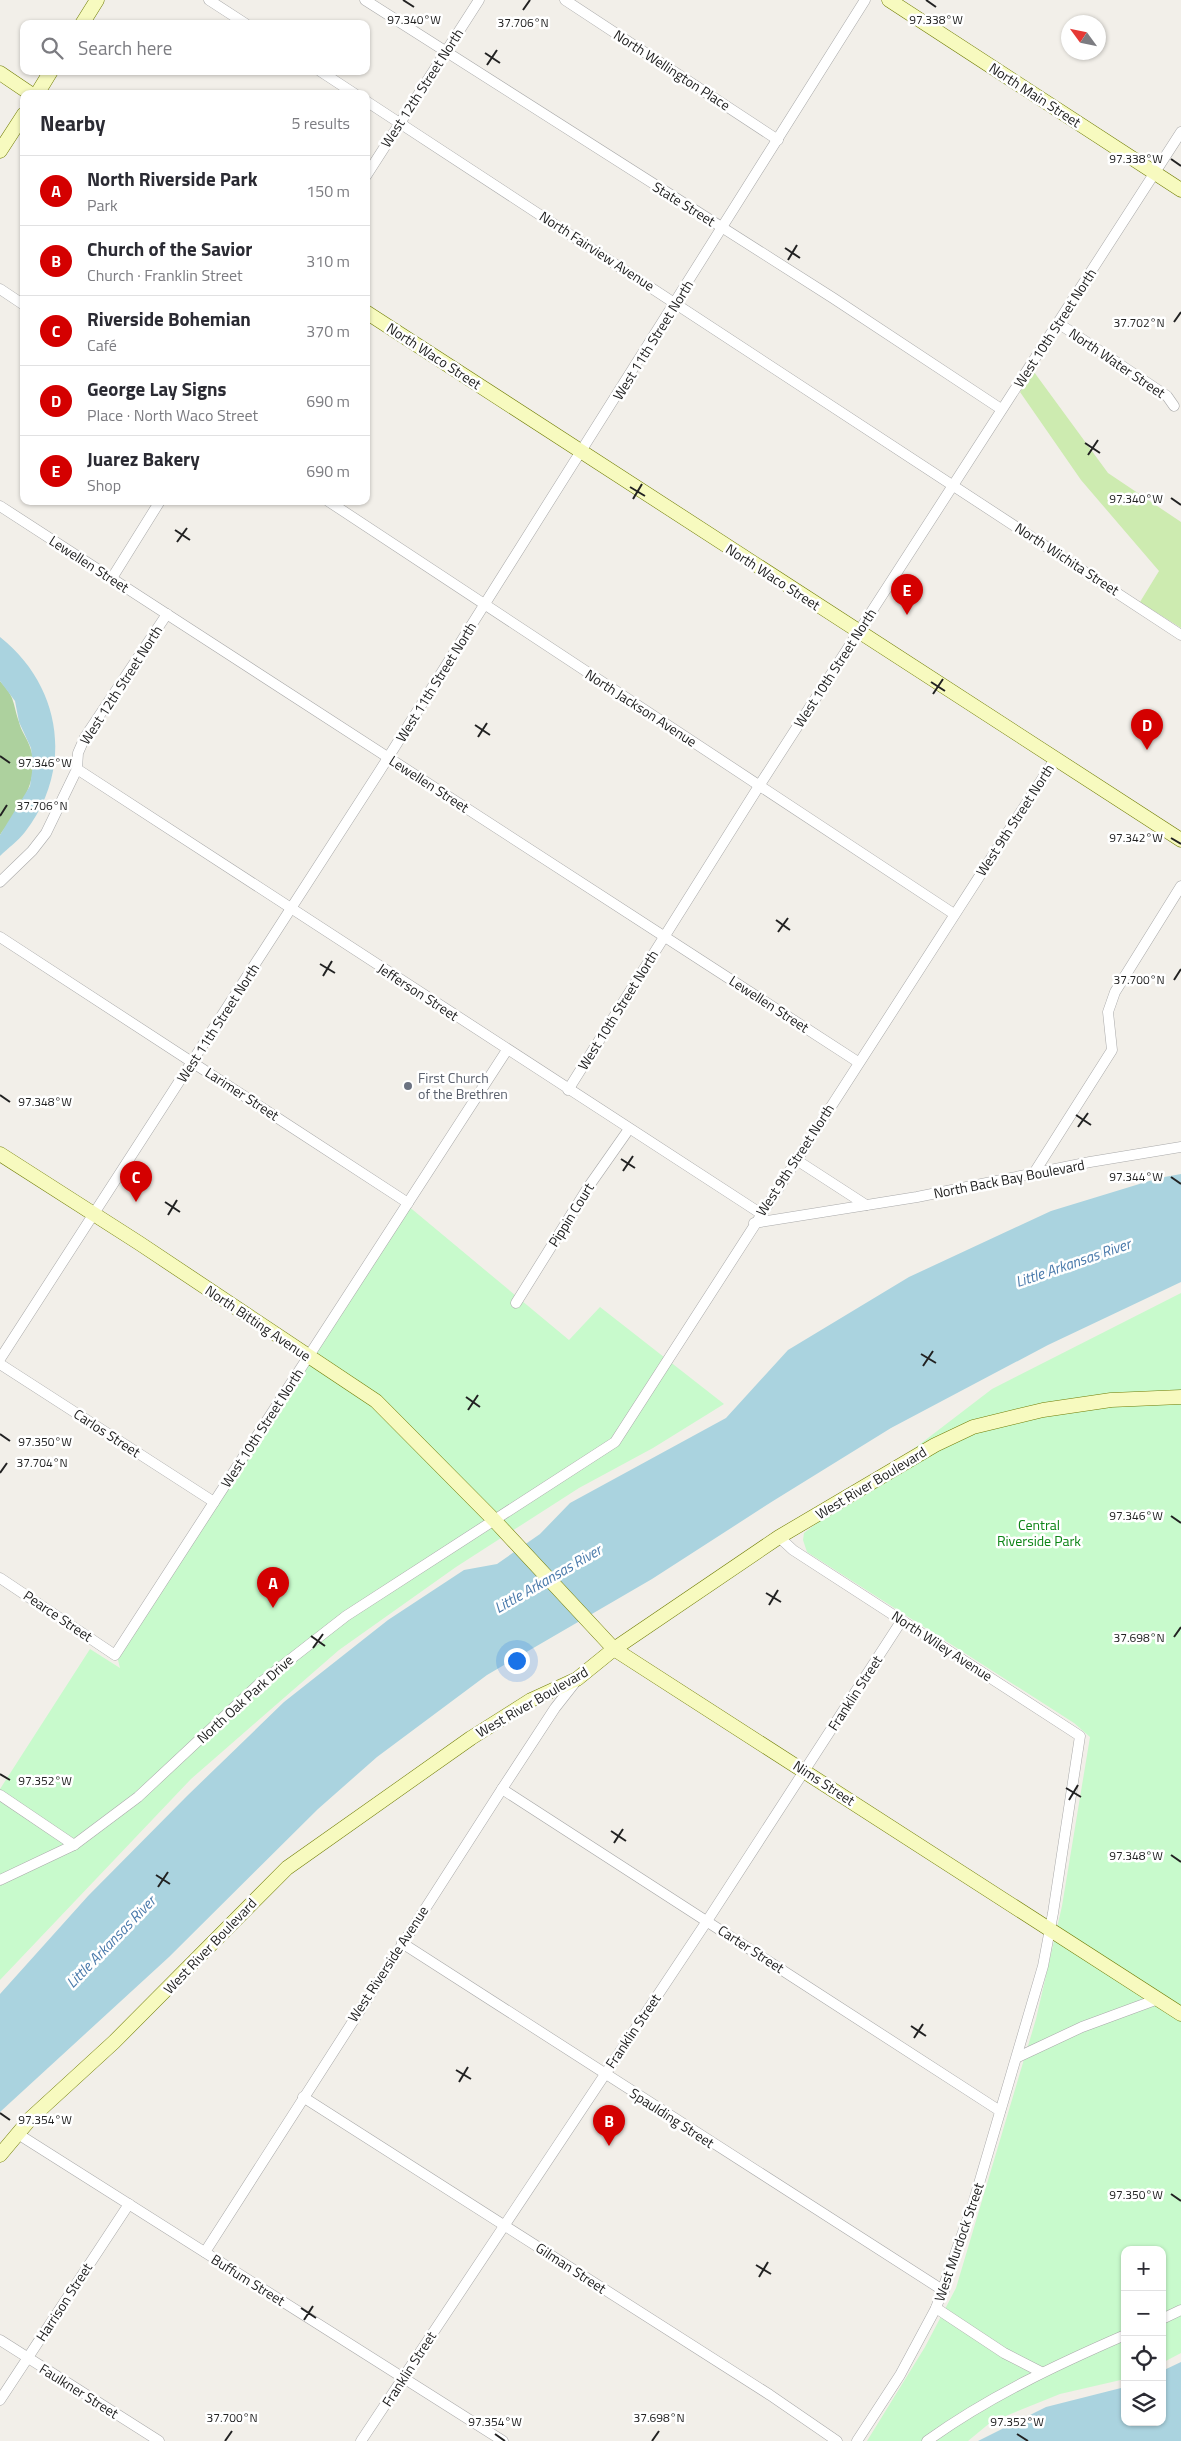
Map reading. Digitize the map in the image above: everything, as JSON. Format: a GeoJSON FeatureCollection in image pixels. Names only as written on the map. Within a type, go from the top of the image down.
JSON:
{"type":"FeatureCollection","features":[{"type":"Feature","properties":{"kind":"street"},"geometry":{"type":"LineString","coordinates":[[84,20],[97,0]]}},
{"type":"Feature","properties":{"kind":"street"},"geometry":{"type":"LineString","coordinates":[[209,0],[240,20]]}},
{"type":"Feature","properties":{"kind":"street","name":"State Street"},"geometry":{"type":"LineString","coordinates":[[365,0],[445,53],[723,228],[1001,409]]}},
{"type":"Feature","properties":{"kind":"street","name":"West 12th Street North"},"geometry":{"type":"LineString","coordinates":[[370,170],[479,0]]}},
{"type":"Feature","properties":{"kind":"street","name":"North Wellington Place"},"geometry":{"type":"LineString","coordinates":[[565,0],[778,140]]}},
{"type":"Feature","properties":{"kind":"street","name":"West 11th Street North"},"geometry":{"type":"LineString","coordinates":[[0,1359],[193,1062],[485,605],[865,0]]}},
{"type":"Feature","properties":{"kind":"street","name":"North Main Street"},"geometry":{"type":"LineString","coordinates":[[889,0],[1181,190]]}},
{"type":"Feature","properties":{"kind":"street"},"geometry":{"type":"LineString","coordinates":[[0,74],[25,90]]}},
{"type":"Feature","properties":{"kind":"street"},"geometry":{"type":"LineString","coordinates":[[39,90],[49,75]]}},
{"type":"Feature","properties":{"kind":"street"},"geometry":{"type":"LineString","coordinates":[[326,75],[349,90]]}},
{"type":"Feature","properties":{"kind":"street","name":"North Fairview Avenue"},"geometry":{"type":"LineString","coordinates":[[370,104],[953,484]]}},
{"type":"Feature","properties":{"kind":"street"},"geometry":{"type":"LineString","coordinates":[[0,151],[20,120]]}},
{"type":"Feature","properties":{"kind":"street","name":"West 10th Street North"},"geometry":{"type":"LineString","coordinates":[[568,1090],[759,786],[1181,132]]}},
{"type":"Feature","properties":{"kind":"street"},"geometry":{"type":"LineString","coordinates":[[0,289],[20,302]]}},
{"type":"Feature","properties":{"kind":"street","name":"North Waco Street"},"geometry":{"type":"LineString","coordinates":[[370,315],[1181,840]]}},
{"type":"Feature","properties":{"kind":"street","name":"North Water Street"},"geometry":{"type":"LineString","coordinates":[[1058,323],[1167,396],[1174,406]]}},
{"type":"Feature","properties":{"kind":"street","name":"North Wichita Street"},"geometry":{"type":"LineString","coordinates":[[953,484],[1181,634]]}},
{"type":"Feature","properties":{"kind":"street"},"geometry":{"type":"LineString","coordinates":[[112,578],[158,505]]}},
{"type":"Feature","properties":{"kind":"street","name":"North Jackson Avenue"},"geometry":{"type":"LineString","coordinates":[[334,505],[954,914]]}},
{"type":"Feature","properties":{"kind":"street","name":"Lewellen Street"},"geometry":{"type":"LineString","coordinates":[[0,506],[858,1062]]}},
{"type":"Feature","properties":{"kind":"street","name":"West 12th Street North"},"geometry":{"type":"LineString","coordinates":[[0,882],[32,851],[46,833],[77,769],[78,753],[84,738],[167,614]]}},
{"type":"Feature","properties":{"kind":"street","name":"West 9th Street North"},"geometry":{"type":"LineString","coordinates":[[494,1520],[615,1442],[760,1213],[1055,759]]}},
{"type":"Feature","properties":{"kind":"street","name":"Jefferson Street"},"geometry":{"type":"LineString","coordinates":[[77,769],[568,1090],[760,1213]]}},
{"type":"Feature","properties":{"kind":"street"},"geometry":{"type":"LineString","coordinates":[[1034,1174],[1112,1050],[1108,1012],[1115,992],[1181,886]]}},
{"type":"Feature","properties":{"kind":"street","name":"Larimer Street"},"geometry":{"type":"LineString","coordinates":[[0,937],[408,1203]]}},
{"type":"Feature","properties":{"kind":"street","name":"West 10th Street North"},"geometry":{"type":"LineString","coordinates":[[115,1655],[507,1050]]}},
{"type":"Feature","properties":{"kind":"street","name":"Pippin Court"},"geometry":{"type":"LineString","coordinates":[[516,1303],[589,1186],[629,1129]]}},
{"type":"Feature","properties":{"kind":"street","name":"North Back Bay Boulevard"},"geometry":{"type":"LineString","coordinates":[[754,1223],[866,1205],[1181,1147]]}},
{"type":"Feature","properties":{"kind":"street","name":"North Bitting Avenue"},"geometry":{"type":"LineString","coordinates":[[0,1154],[376,1401],[494,1520]]}},
{"type":"Feature","properties":{"kind":"street"},"geometry":{"type":"LineString","coordinates":[[795,1159],[866,1205]]}},
{"type":"Feature","properties":{"kind":"street","name":"Carlos Street"},"geometry":{"type":"LineString","coordinates":[[0,1364],[214,1502]]}},
{"type":"Feature","properties":{"kind":"street","name":"West River Boulevard"},"geometry":{"type":"LineString","coordinates":[[0,2155],[31,2118],[114,2042],[287,1868],[471,1738],[531,1700],[577,1679],[614,1649],[778,1537],[935,1445],[973,1427],[1043,1410],[1102,1401],[1181,1397]]}},
{"type":"Feature","properties":{"kind":"street","name":"Nims Street"},"geometry":{"type":"LineString","coordinates":[[494,1520],[614,1649],[805,1770],[1181,2014]]}},
{"type":"Feature","properties":{"kind":"street","name":"North Oak Park Drive"},"geometry":{"type":"LineString","coordinates":[[0,1880],[74,1845],[138,1797],[260,1683],[310,1643],[346,1616],[494,1520]]}},
{"type":"Feature","properties":{"kind":"street","name":"North Wiley Avenue"},"geometry":{"type":"LineString","coordinates":[[778,1537],[804,1557],[1080,1736]]}},
{"type":"Feature","properties":{"kind":"street","name":"Pearce Street"},"geometry":{"type":"LineString","coordinates":[[0,1578],[115,1655]]}},
{"type":"Feature","properties":{"kind":"street","name":"Franklin Street"},"geometry":{"type":"LineString","coordinates":[[361,2441],[707,1921],[902,1620]]}},
{"type":"Feature","properties":{"kind":"street","name":"West Riverside Avenue"},"geometry":{"type":"LineString","coordinates":[[205,2252],[402,1942],[555,1708],[577,1679]]}},
{"type":"Feature","properties":{"kind":"street","name":"West Murdock Street"},"geometry":{"type":"LineString","coordinates":[[858,2441],[900,2375],[936,2308],[944,2291],[973,2204],[1000,2110],[1018,2057],[1043,1966],[1080,1736]]}},
{"type":"Feature","properties":{"kind":"street","name":"Carter Street"},"geometry":{"type":"LineString","coordinates":[[502,1789],[1000,2110]]}},
{"type":"Feature","properties":{"kind":"street"},"geometry":{"type":"LineString","coordinates":[[0,1795],[74,1845]]}},
{"type":"Feature","properties":{"kind":"street","name":"Spaulding Street"},"geometry":{"type":"LineString","coordinates":[[402,1942],[604,2075],[944,2291]]}},
{"type":"Feature","properties":{"kind":"street"},"geometry":{"type":"LineString","coordinates":[[1018,2057],[1082,2027],[1158,1999]]}},
{"type":"Feature","properties":{"kind":"street","name":"Gilman Street"},"geometry":{"type":"LineString","coordinates":[[303,2097],[770,2395],[837,2441]]}},
{"type":"Feature","properties":{"kind":"street","name":"Buffum Street"},"geometry":{"type":"LineString","coordinates":[[18,2134],[503,2441]]}},
{"type":"Feature","properties":{"kind":"street","name":"Harrison Street"},"geometry":{"type":"LineString","coordinates":[[0,2400],[129,2204]]}},
{"type":"Feature","properties":{"kind":"street"},"geometry":{"type":"LineString","coordinates":[[936,2308],[1004,2353],[1041,2372]]}},
{"type":"Feature","properties":{"kind":"street"},"geometry":{"type":"LineString","coordinates":[[1166,2316],[1181,2310]]}},
{"type":"Feature","properties":{"kind":"street"},"geometry":{"type":"LineString","coordinates":[[927,2441],[949,2425],[1041,2372],[1123,2336]]}},
{"type":"Feature","properties":{"kind":"street","name":"Faulkner Street"},"geometry":{"type":"LineString","coordinates":[[0,2340],[159,2441]]}},
{"type":"Feature","properties":{"kind":"green space"},"geometry":{"type":"Polygon","coordinates":[[[1034,372],[1108,473],[1181,522],[1181,628],[1140,602],[1159,571],[1081,480],[1020,392],[1034,372]]]}},
{"type":"Feature","properties":{"kind":"green space"},"geometry":{"type":"Polygon","coordinates":[[[0,681],[13,700],[20,725],[30,747],[33,771],[31,782],[21,805],[0,835],[0,681]]]}},
{"type":"Feature","properties":{"kind":"green space"},"geometry":{"type":"Polygon","coordinates":[[[407,1205],[569,1340],[600,1307],[724,1404],[653,1448],[579,1488],[456,1567],[339,1650],[191,1779],[0,1980],[0,1789],[90,1649],[120,1668],[117,1656],[407,1205]]]}},
{"type":"Feature","properties":{"kind":"green space","name":"Central Riverside Park"},"geometry":{"type":"Polygon","coordinates":[[[1181,1293],[1181,2353],[1166,2361],[1166,2246],[1121,2246],[1121,2380],[1060,2394],[991,2422],[968,2441],[867,2441],[925,2347],[956,2288],[1036,2019],[1062,1906],[1090,1737],[1074,1723],[807,1552],[803,1540],[804,1533],[992,1389],[1181,1293]]]}},
{"type":"Feature","properties":{"kind":"water"},"geometry":{"type":"Polygon","coordinates":[[[0,637],[21,657],[37,679],[48,704],[54,729],[55,756],[50,782],[41,808],[25,832],[0,856],[0,835],[30,786],[33,765],[31,748],[19,722],[15,701],[0,681],[0,637]]]}},
{"type":"Feature","properties":{"kind":"water","name":"Little Arkansas River"},"geometry":{"type":"Polygon","coordinates":[[[1181,1174],[1181,1282],[1048,1345],[891,1428],[652,1579],[487,1675],[377,1757],[318,1809],[169,1957],[0,2112],[0,1994],[88,1896],[284,1702],[388,1620],[464,1570],[497,1564],[540,1534],[570,1503],[726,1418],[788,1350],[909,1277],[1051,1211],[1159,1178],[1181,1174]]]}},
{"type":"Feature","properties":{"kind":"water"},"geometry":{"type":"Polygon","coordinates":[[[1181,2362],[1181,2441],[978,2441],[1046,2407],[1121,2388],[1121,2426],[1166,2426],[1166,2369],[1181,2362]]]}},
{"type":"Feature","properties":{"kind":"place","name":"Juarez Bakery"},"geometry":{"type":"Point","coordinates":[907,615]}},
{"type":"Feature","properties":{"kind":"place","name":"George Lay Signs"},"geometry":{"type":"Point","coordinates":[1147,750]}},
{"type":"Feature","properties":{"kind":"place","name":"First Church of the Brethren"},"geometry":{"type":"Point","coordinates":[408,1086]}},
{"type":"Feature","properties":{"kind":"place","name":"Riverside Bohemian"},"geometry":{"type":"Point","coordinates":[136,1202]}},
{"type":"Feature","properties":{"kind":"place","name":"North Riverside Park"},"geometry":{"type":"Point","coordinates":[273,1608]}},
{"type":"Feature","properties":{"kind":"place","name":"Church of the Savior"},"geometry":{"type":"Point","coordinates":[609,2146]}}]}
